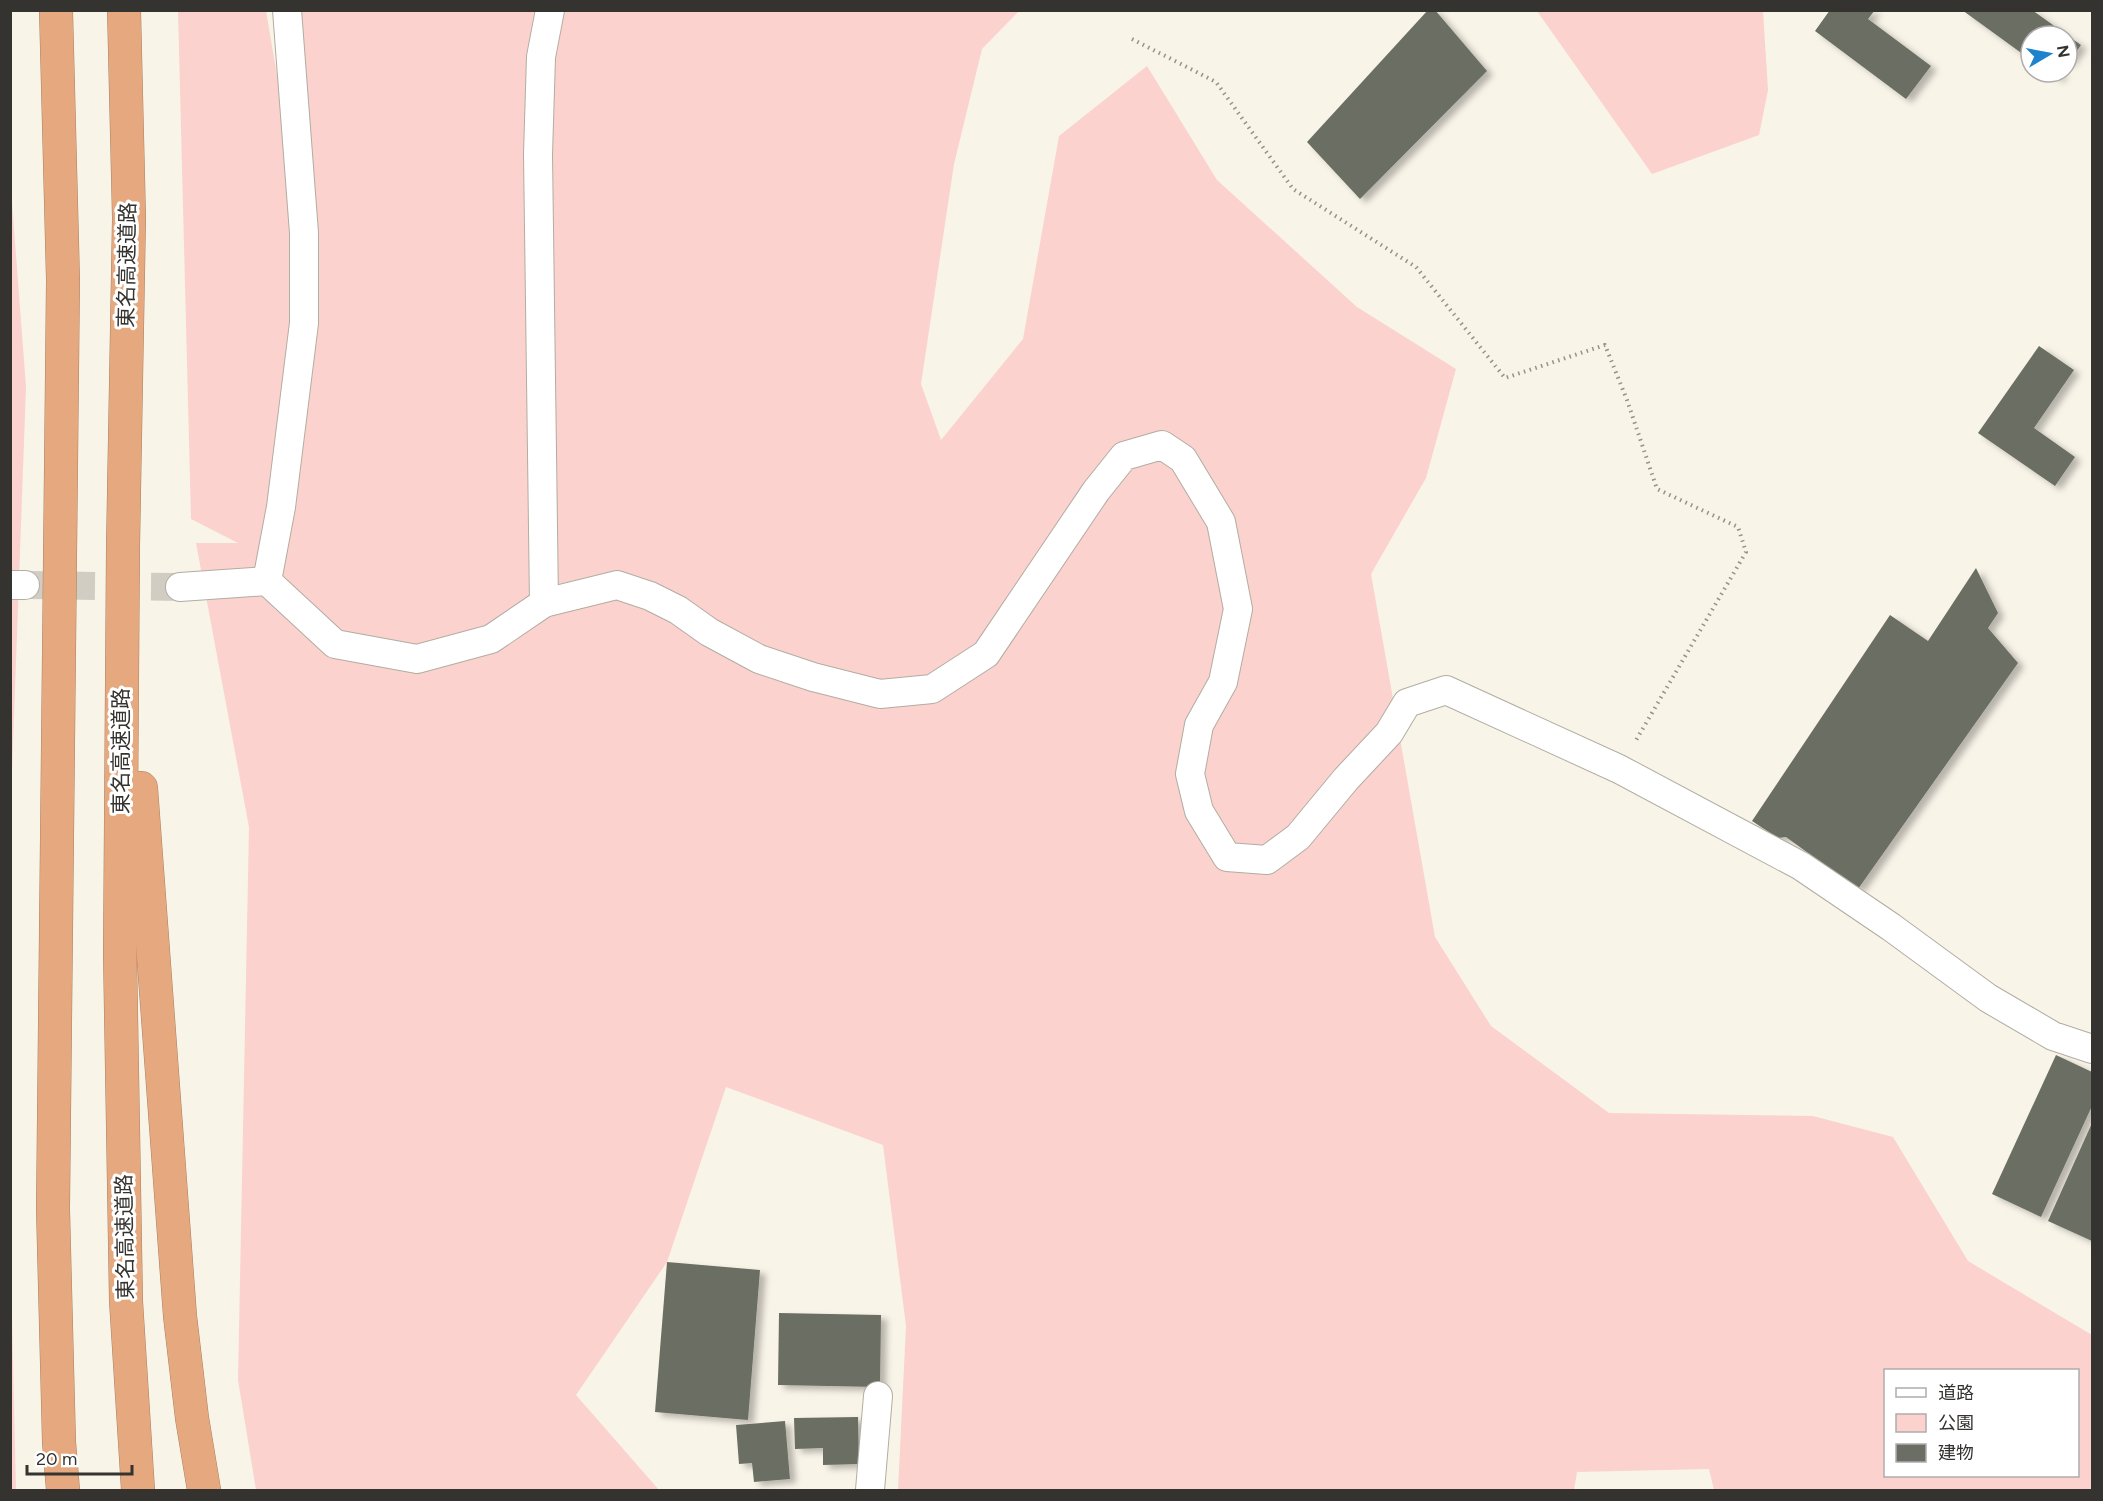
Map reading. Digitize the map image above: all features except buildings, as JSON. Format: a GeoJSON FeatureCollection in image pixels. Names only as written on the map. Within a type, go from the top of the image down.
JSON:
{"type":"FeatureCollection","features":[{"type":"Feature","properties":{"kind":"highway"},"geometry":{"type":"LineString","coordinates":[[56,10],[63,280],[53,1209],[59,1442],[63,1491]]}},
{"type":"Feature","properties":{"kind":"highway","name":"東名高速道路"},"geometry":{"type":"LineString","coordinates":[[124,10],[129,218],[123,547],[120,954],[126,1301],[138,1491]]}},
{"type":"Feature","properties":{"kind":"highway"},"geometry":{"type":"LineString","coordinates":[[123,547],[180,1316],[192,1418],[204,1491]]}},
{"type":"Feature","properties":{"kind":"street"},"geometry":{"type":"LineString","coordinates":[[267,581],[281,507],[304,322],[304,233],[286,10]]}},
{"type":"Feature","properties":{"kind":"street"},"geometry":{"type":"LineString","coordinates":[[544,603],[538,154],[541,57],[550,10]]}},
{"type":"Feature","properties":{"kind":"street"},"geometry":{"type":"LineString","coordinates":[[180,586],[267,581],[334,644],[417,658],[491,639],[544,603],[617,585],[650,596],[678,610],[709,632],[759,659],[813,677],[880,694],[932,689],[986,654],[1096,491],[1124,456],[1162,445],[1183,459],[1221,522],[1238,609],[1223,682],[1199,725],[1190,774],[1199,811],[1227,857],[1267,860],[1298,837],[1346,779],[1389,733],[1407,704],[1446,690],[1619,769],[1801,866],[1891,927],[1988,998],[2053,1036],[2092,1049]]}},
{"type":"Feature","properties":{"kind":"street"},"geometry":{"type":"LineString","coordinates":[[870,1491],[878,1396]]}},
{"type":"Feature","properties":{"kind":"path"},"geometry":{"type":"LineString","coordinates":[[1132,39],[1216,82],[1293,189],[1416,267],[1505,378],[1605,345],[1627,400],[1657,489],[1738,527],[1746,552],[1619,769]]}},
{"type":"Feature","properties":{"kind":"green space"},"geometry":{"type":"Polygon","coordinates":[[[178,11],[266,11],[285,122],[298,11],[1019,11],[982,49],[954,164],[921,384],[941,440],[1023,339],[1059,136],[1147,66],[1217,180],[1357,307],[1456,369],[1426,478],[1371,574],[1435,937],[1491,1026],[1609,1113],[1813,1116],[1893,1137],[1968,1261],[2092,1335],[2092,1490],[1714,1490],[1709,1469],[1577,1472],[1574,1490],[898,1490],[906,1326],[883,1145],[726,1087],[667,1262],[576,1395],[659,1490],[256,1490],[238,1380],[249,827],[196,543],[238,543],[191,519],[178,11]]]}},
{"type":"Feature","properties":{"kind":"green space"},"geometry":{"type":"Polygon","coordinates":[[[1537,11],[1763,11],[1768,90],[1759,135],[1652,174],[1537,11]]]}},
{"type":"Feature","properties":{"kind":"green space"},"geometry":{"type":"Polygon","coordinates":[[[11,189],[26,387],[11,799],[11,189]]]}},
{"type":"Feature","properties":{"kind":"green space"},"geometry":{"type":"Polygon","coordinates":[[[10,1229],[16,1490],[10,1490],[10,1229]]]}},
{"type":"Feature","properties":{"kind":"tunnel"},"geometry":{"type":"LineString","coordinates":[[25,585],[180,587]]}}]}
